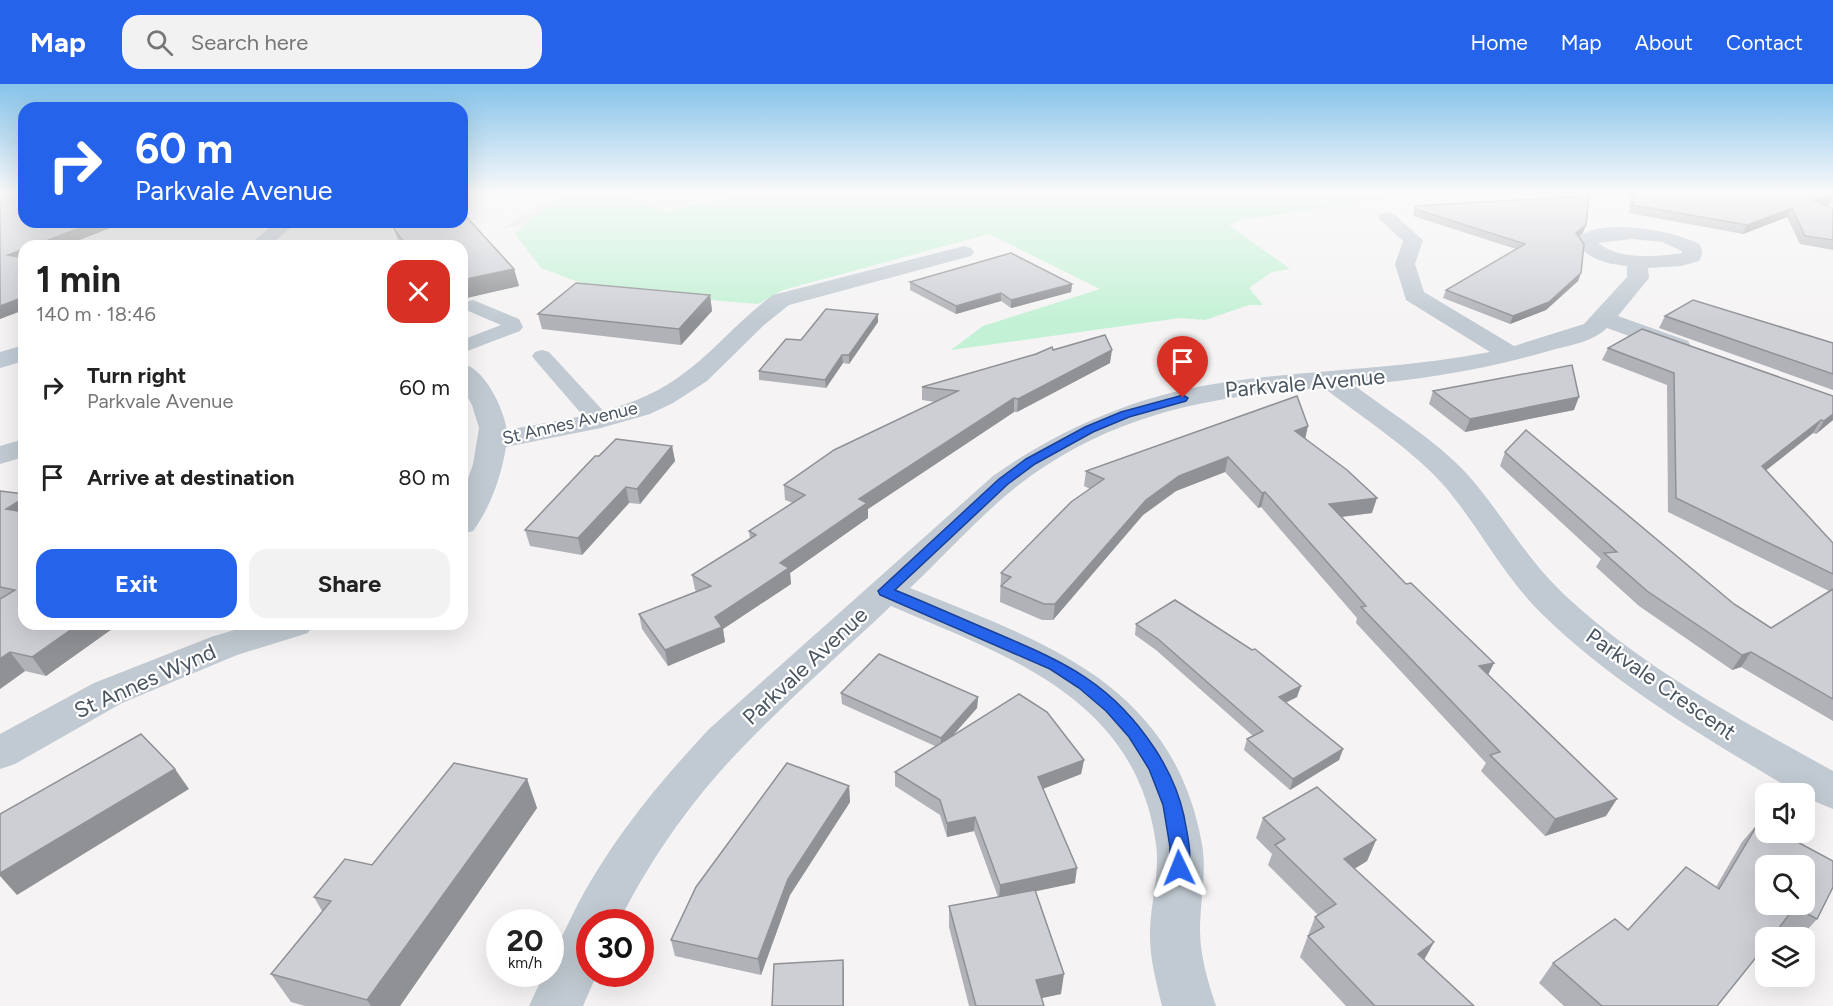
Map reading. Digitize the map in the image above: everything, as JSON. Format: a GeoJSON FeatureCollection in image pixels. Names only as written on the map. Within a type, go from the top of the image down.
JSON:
{"type":"FeatureCollection","features":[{"type":"Feature","properties":{"kind":"street"},"geometry":{"type":"LineString","coordinates":[[1407,235],[1413,240],[1406,264],[1414,296],[1512,355]]}},
{"type":"Feature","properties":{"kind":"street","name":"St Annes Avenue"},"geometry":{"type":"LineString","coordinates":[[491,441],[599,420],[655,403],[685,385],[759,315],[781,300],[964,252]]}},
{"type":"Feature","properties":{"kind":"street","name":"Parkvale Avenue"},"geometry":{"type":"LineString","coordinates":[[602,909],[642,839],[683,786],[724,740],[1004,482],[1059,444],[1089,429],[1134,412],[1202,394],[1243,387],[1449,368],[1512,355],[1591,330],[1638,278],[1637,262]]}},
{"type":"Feature","properties":{"kind":"street"},"geometry":{"type":"LineString","coordinates":[[1601,318],[1701,354]]}},
{"type":"Feature","properties":{"kind":"street"},"geometry":{"type":"LineString","coordinates":[[0,361],[18,354]]}},
{"type":"Feature","properties":{"kind":"street"},"geometry":{"type":"LineString","coordinates":[[468,378],[488,411],[493,429],[484,481],[468,512]]}},
{"type":"Feature","properties":{"kind":"street","name":"Parkvale Crescent"},"geometry":{"type":"LineString","coordinates":[[1329,379],[1440,464],[1458,483],[1523,573],[1555,606],[1596,642],[1694,712],[1833,792]]}},
{"type":"Feature","properties":{"kind":"street"},"geometry":{"type":"LineString","coordinates":[[0,455],[18,450]]}},
{"type":"Feature","properties":{"kind":"street"},"geometry":{"type":"LineString","coordinates":[[885,591],[1055,665],[1085,684],[1112,706],[1136,733],[1157,767],[1172,805],[1179,847],[1175,932],[1182,980],[1189,1006]]}},
{"type":"Feature","properties":{"kind":"street","name":"St Annes Wynd"},"geometry":{"type":"LineString","coordinates":[[0,753],[108,693],[224,646],[276,630]]}},
{"type":"Feature","properties":{"kind":"street"},"geometry":{"type":"LineString","coordinates":[[556,1006],[576,962]]}},
{"type":"Feature","properties":{"kind":"lane"},"geometry":{"type":"LineString","coordinates":[[468,345],[513,327],[512,322],[473,306]]}},
{"type":"Feature","properties":{"kind":"lane"},"geometry":{"type":"LineString","coordinates":[[542,356],[599,420]]}},
{"type":"Feature","properties":{"kind":"green space"},"geometry":{"type":"Polygon","coordinates":[[[516,235],[985,235],[783,290],[758,304],[603,291],[541,268],[516,235]]]}},
{"type":"Feature","properties":{"kind":"green space"},"geometry":{"type":"Polygon","coordinates":[[[991,235],[1243,235],[1290,269],[1272,272],[1249,288],[1263,305],[1249,305],[1205,320],[1180,318],[951,350],[983,326],[1100,289],[991,235]]]}},
{"type":"Feature","properties":{"kind":"building"},"geometry":{"type":"Polygon","coordinates":[[[0,235],[61,235],[48,240],[18,240],[18,251],[8,255],[18,257],[18,299],[0,306],[0,235]]]}},
{"type":"Feature","properties":{"kind":"building"},"geometry":{"type":"Polygon","coordinates":[[[399,235],[483,235],[514,269],[468,279],[468,240],[402,240],[399,235]]]}},
{"type":"Feature","properties":{"kind":"building"},"geometry":{"type":"Polygon","coordinates":[[[1497,235],[1577,235],[1584,244],[1581,273],[1549,302],[1513,316],[1446,290],[1525,244],[1497,235]]]}},
{"type":"Feature","properties":{"kind":"building"},"geometry":{"type":"Polygon","coordinates":[[[1833,235],[1833,240],[1805,236],[1833,235]]]}},
{"type":"Feature","properties":{"kind":"building"},"geometry":{"type":"Polygon","coordinates":[[[1011,253],[1072,284],[1011,300],[1001,293],[956,306],[910,282],[1011,253]]]}},
{"type":"Feature","properties":{"kind":"building"},"geometry":{"type":"Polygon","coordinates":[[[576,283],[710,295],[679,329],[538,314],[576,283]]]}},
{"type":"Feature","properties":{"kind":"building"},"geometry":{"type":"Polygon","coordinates":[[[1693,300],[1833,343],[1833,374],[1665,316],[1693,300]]]}},
{"type":"Feature","properties":{"kind":"building"},"geometry":{"type":"Polygon","coordinates":[[[826,309],[878,314],[849,355],[842,355],[825,380],[759,371],[786,339],[801,340],[826,309]]]}},
{"type":"Feature","properties":{"kind":"building"},"geometry":{"type":"Polygon","coordinates":[[[1642,329],[1833,396],[1833,414],[1824,421],[1821,420],[1762,466],[1833,543],[1833,574],[1676,498],[1674,373],[1608,348],[1642,329]]]}},
{"type":"Feature","properties":{"kind":"building"},"geometry":{"type":"Polygon","coordinates":[[[1105,335],[1112,350],[1018,399],[1014,398],[859,499],[867,503],[780,563],[789,568],[715,617],[722,627],[665,650],[639,614],[711,586],[692,575],[756,535],[749,531],[805,495],[784,485],[834,450],[958,391],[922,387],[1036,354],[1052,347],[1053,350],[1105,335]]]}},
{"type":"Feature","properties":{"kind":"building"},"geometry":{"type":"Polygon","coordinates":[[[1572,365],[1579,397],[1470,419],[1433,391],[1572,365]]]}},
{"type":"Feature","properties":{"kind":"building"},"geometry":{"type":"Polygon","coordinates":[[[1297,396],[1308,426],[1295,431],[1347,470],[1377,498],[1329,504],[1406,584],[1411,583],[1494,663],[1479,666],[1617,799],[1555,819],[1490,755],[1500,752],[1361,607],[1366,606],[1265,492],[1262,493],[1228,457],[1179,476],[1146,500],[1055,604],[1044,604],[1001,586],[1011,577],[1001,573],[1071,502],[1104,479],[1086,471],[1297,396]]]}},
{"type":"Feature","properties":{"kind":"building"},"geometry":{"type":"Polygon","coordinates":[[[1526,430],[1734,604],[1771,628],[1833,589],[1833,699],[1751,652],[1742,655],[1647,591],[1604,553],[1617,552],[1505,452],[1526,430]]]}},
{"type":"Feature","properties":{"kind":"building"},"geometry":{"type":"Polygon","coordinates":[[[616,439],[672,446],[637,489],[626,487],[578,538],[525,530],[595,456],[599,456],[616,439]]]}},
{"type":"Feature","properties":{"kind":"building"},"geometry":{"type":"Polygon","coordinates":[[[0,491],[18,493],[18,502],[6,509],[18,511],[18,630],[70,630],[32,657],[10,652],[0,659],[0,599],[15,590],[0,587],[0,491]]]}},
{"type":"Feature","properties":{"kind":"building"},"geometry":{"type":"Polygon","coordinates":[[[1175,600],[1252,650],[1255,649],[1301,686],[1279,697],[1343,749],[1293,779],[1247,739],[1263,731],[1158,639],[1136,624],[1175,600]]]}},
{"type":"Feature","properties":{"kind":"building"},"geometry":{"type":"Polygon","coordinates":[[[879,654],[978,697],[941,738],[841,693],[879,654]]]}},
{"type":"Feature","properties":{"kind":"building"},"geometry":{"type":"Polygon","coordinates":[[[1019,694],[1047,712],[1084,760],[1038,777],[1077,868],[1000,885],[975,817],[947,823],[940,800],[895,772],[1019,694]]]}},
{"type":"Feature","properties":{"kind":"building"},"geometry":{"type":"Polygon","coordinates":[[[141,734],[175,769],[0,873],[0,814],[141,734]]]}},
{"type":"Feature","properties":{"kind":"building"},"geometry":{"type":"Polygon","coordinates":[[[454,763],[527,779],[367,1000],[271,974],[331,901],[314,897],[345,859],[372,865],[454,763]]]}},
{"type":"Feature","properties":{"kind":"building"},"geometry":{"type":"Polygon","coordinates":[[[787,763],[849,786],[788,879],[758,959],[671,940],[696,887],[787,763]]]}},
{"type":"Feature","properties":{"kind":"building"},"geometry":{"type":"Polygon","coordinates":[[[1317,787],[1376,840],[1344,859],[1434,942],[1418,954],[1474,1006],[1375,1006],[1308,936],[1324,927],[1315,917],[1336,904],[1275,845],[1285,839],[1263,818],[1317,787]]]}},
{"type":"Feature","properties":{"kind":"building"},"geometry":{"type":"Polygon","coordinates":[[[1755,829],[1755,843],[1799,843],[1833,861],[1833,887],[1817,919],[1810,915],[1815,915],[1815,855],[1755,855],[1755,915],[1789,915],[1780,927],[1755,927],[1755,959],[1717,1006],[1602,1006],[1553,963],[1615,919],[1628,930],[1686,867],[1719,889],[1755,829]]]}},
{"type":"Feature","properties":{"kind":"building"},"geometry":{"type":"Polygon","coordinates":[[[1035,890],[1064,974],[1036,980],[1044,1006],[976,1006],[949,906],[1035,890]]]}},
{"type":"Feature","properties":{"kind":"building"},"geometry":{"type":"Polygon","coordinates":[[[843,960],[843,1006],[772,1006],[774,964],[843,960]]]}},
{"type":"Feature","properties":{"kind":"route"},"geometry":{"type":"LineString","coordinates":[[1179,868],[1179,847],[1172,805],[1157,767],[1136,733],[1112,706],[1085,684],[1055,665],[885,591],[1004,482],[1030,462],[1089,429],[1125,415],[1183,398]]}}]}
